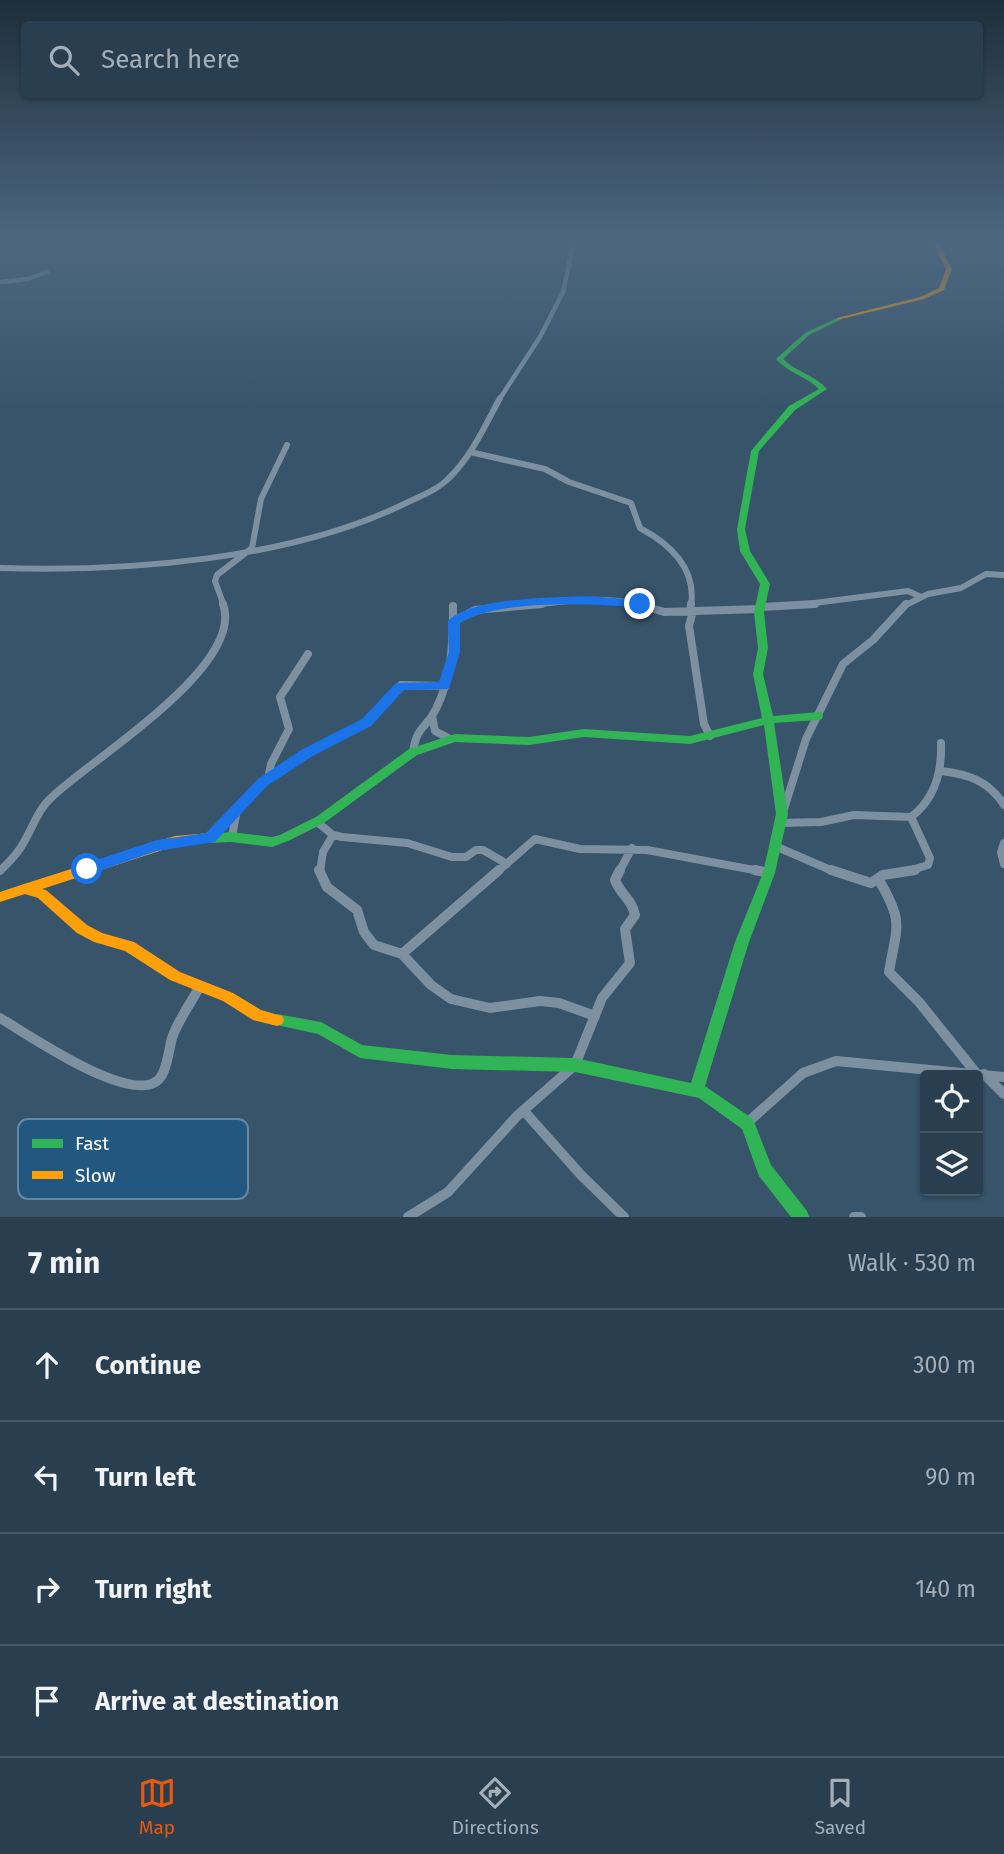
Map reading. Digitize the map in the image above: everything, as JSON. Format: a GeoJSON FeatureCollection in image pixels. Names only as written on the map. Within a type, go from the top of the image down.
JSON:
{"type":"FeatureCollection","features":[{"type":"Feature","properties":{"kind":"street"},"geometry":{"type":"LineString","coordinates":[[0,568],[69,570],[143,566],[252,548],[368,522],[429,492],[447,480],[470,453],[506,388],[540,337],[560,298]]}},
{"type":"Feature","properties":{"kind":"street"},"geometry":{"type":"LineString","coordinates":[[781,818],[758,674],[763,648],[760,608],[765,584],[745,551],[741,530],[754,451],[792,408],[823,389],[820,383],[786,369],[780,357],[798,346],[807,334],[833,321],[922,298]]}},
{"type":"Feature","properties":{"kind":"street"},"geometry":{"type":"LineString","coordinates":[[0,872],[20,849],[48,800],[167,705],[219,645],[225,617],[222,591],[215,581],[217,575],[252,548],[253,531],[264,492],[285,458],[287,445]]}},
{"type":"Feature","properties":{"kind":"street"},"geometry":{"type":"LineString","coordinates":[[470,453],[544,469],[569,482],[631,503],[640,527],[666,542],[687,569],[693,593],[688,628],[692,636],[704,724],[710,736]]}},
{"type":"Feature","properties":{"kind":"street"},"geometry":{"type":"LineString","coordinates":[[696,1090],[742,942],[769,873],[781,818],[806,739],[843,664],[873,640],[897,611],[921,597],[961,588],[986,574],[1004,575]]}},
{"type":"Feature","properties":{"kind":"street"},"geometry":{"type":"LineString","coordinates":[[454,621],[475,610],[585,600],[632,602],[664,612],[807,605],[908,590],[921,597]]}},
{"type":"Feature","properties":{"kind":"street"},"geometry":{"type":"LineString","coordinates":[[413,752],[415,732],[432,716],[454,652],[453,606]]}},
{"type":"Feature","properties":{"kind":"street"},"geometry":{"type":"LineString","coordinates":[[268,779],[271,764],[289,729],[280,697],[308,654]]}},
{"type":"Feature","properties":{"kind":"street"},"geometry":{"type":"LineString","coordinates":[[210,838],[238,805],[268,779],[306,753],[366,723],[401,685],[444,686]]}},
{"type":"Feature","properties":{"kind":"street"},"geometry":{"type":"LineString","coordinates":[[432,716],[435,731],[450,739]]}},
{"type":"Feature","properties":{"kind":"street"},"geometry":{"type":"LineString","coordinates":[[0,897],[157,846],[232,837],[272,842],[317,822],[413,752],[450,739],[529,741],[584,733],[690,740],[767,720],[818,716]]}},
{"type":"Feature","properties":{"kind":"street"},"geometry":{"type":"LineString","coordinates":[[781,818],[821,822],[854,815],[911,817],[918,813],[941,771],[941,743]]}},
{"type":"Feature","properties":{"kind":"street"},"geometry":{"type":"LineString","coordinates":[[941,771],[975,776],[990,787],[1004,805]]}},
{"type":"Feature","properties":{"kind":"street"},"geometry":{"type":"LineString","coordinates":[[232,837],[238,805]]}},
{"type":"Feature","properties":{"kind":"street"},"geometry":{"type":"LineString","coordinates":[[775,846],[848,878],[871,883],[883,876],[914,870],[928,864],[930,858],[911,817]]}},
{"type":"Feature","properties":{"kind":"street"},"geometry":{"type":"LineString","coordinates":[[317,822],[333,835],[407,843],[452,858],[466,857],[476,850],[483,850],[507,864]]}},
{"type":"Feature","properties":{"kind":"street"},"geometry":{"type":"LineString","coordinates":[[333,835],[321,861],[322,879],[338,897],[358,910],[368,939],[374,945],[402,954],[431,985],[451,999],[490,1008],[540,1001],[559,1003],[595,1016]]}},
{"type":"Feature","properties":{"kind":"street"},"geometry":{"type":"LineString","coordinates":[[402,954],[535,839],[580,849],[632,848],[769,873]]}},
{"type":"Feature","properties":{"kind":"street"},"geometry":{"type":"LineString","coordinates":[[1004,843],[1001,852],[1004,864]]}},
{"type":"Feature","properties":{"kind":"street"},"geometry":{"type":"LineString","coordinates":[[408,1217],[448,1192],[524,1111],[575,1065],[608,987],[622,976],[630,963],[625,929],[635,915],[635,909],[615,880],[632,848]]}},
{"type":"Feature","properties":{"kind":"street"},"geometry":{"type":"LineString","coordinates":[[878,880],[896,909],[898,920],[889,972],[919,1002],[977,1070]]}},
{"type":"Feature","properties":{"kind":"street"},"geometry":{"type":"LineString","coordinates":[[24,889],[42,894],[82,929],[99,938],[129,946],[175,976],[228,998],[258,1016],[321,1028],[360,1051],[452,1062],[575,1065],[696,1090],[731,1109],[747,1123],[765,1170],[801,1217]]}},
{"type":"Feature","properties":{"kind":"street"},"geometry":{"type":"LineString","coordinates":[[0,1018],[88,1069],[124,1084],[150,1085],[162,1076],[173,1035],[200,986]]}},
{"type":"Feature","properties":{"kind":"street"},"geometry":{"type":"LineString","coordinates":[[747,1123],[803,1073],[836,1061],[944,1070]]}},
{"type":"Feature","properties":{"kind":"street"},"geometry":{"type":"LineString","coordinates":[[983,1074],[1004,1077]]}},
{"type":"Feature","properties":{"kind":"street"},"geometry":{"type":"LineString","coordinates":[[983,1076],[1004,1094]]}},
{"type":"Feature","properties":{"kind":"street"},"geometry":{"type":"LineString","coordinates":[[524,1111],[581,1175],[624,1217]]}},
{"type":"Feature","properties":{"kind":"street"},"geometry":{"type":"LineString","coordinates":[[854,1217],[860,1217]]}},
{"type":"Feature","properties":{"kind":"traffic: fast"},"geometry":{"type":"LineString","coordinates":[[696,1090],[742,942],[769,873],[782,814],[770,729],[758,674],[763,648],[759,612],[765,584],[745,551],[741,529],[755,451],[792,408],[823,389],[779,359],[807,334],[839,319]]}},
{"type":"Feature","properties":{"kind":"traffic: fast"},"geometry":{"type":"LineString","coordinates":[[210,838],[230,837],[272,842],[284,838],[320,820],[413,752],[455,738],[529,741],[584,733],[690,740],[767,720],[818,716]]}},
{"type":"Feature","properties":{"kind":"traffic: fast"},"geometry":{"type":"LineString","coordinates":[[277,1020],[321,1028],[360,1051],[452,1062],[575,1065],[702,1092],[748,1124],[765,1170],[801,1217]]}},
{"type":"Feature","properties":{"kind":"traffic: slow"},"geometry":{"type":"LineString","coordinates":[[839,319],[922,298]]}},
{"type":"Feature","properties":{"kind":"traffic: slow"},"geometry":{"type":"LineString","coordinates":[[0,897],[175,841],[210,838]]}},
{"type":"Feature","properties":{"kind":"traffic: slow"},"geometry":{"type":"LineString","coordinates":[[24,889],[42,894],[82,929],[99,938],[129,946],[175,976],[228,997],[258,1016],[277,1020]]}},
{"type":"Feature","properties":{"kind":"route"},"geometry":{"type":"LineString","coordinates":[[87,869],[175,841],[210,838],[238,805],[274,774],[306,753],[366,723],[379,713],[393,691],[401,685],[444,686],[453,662],[454,621],[469,612],[526,603],[585,600],[640,604]]}}]}
